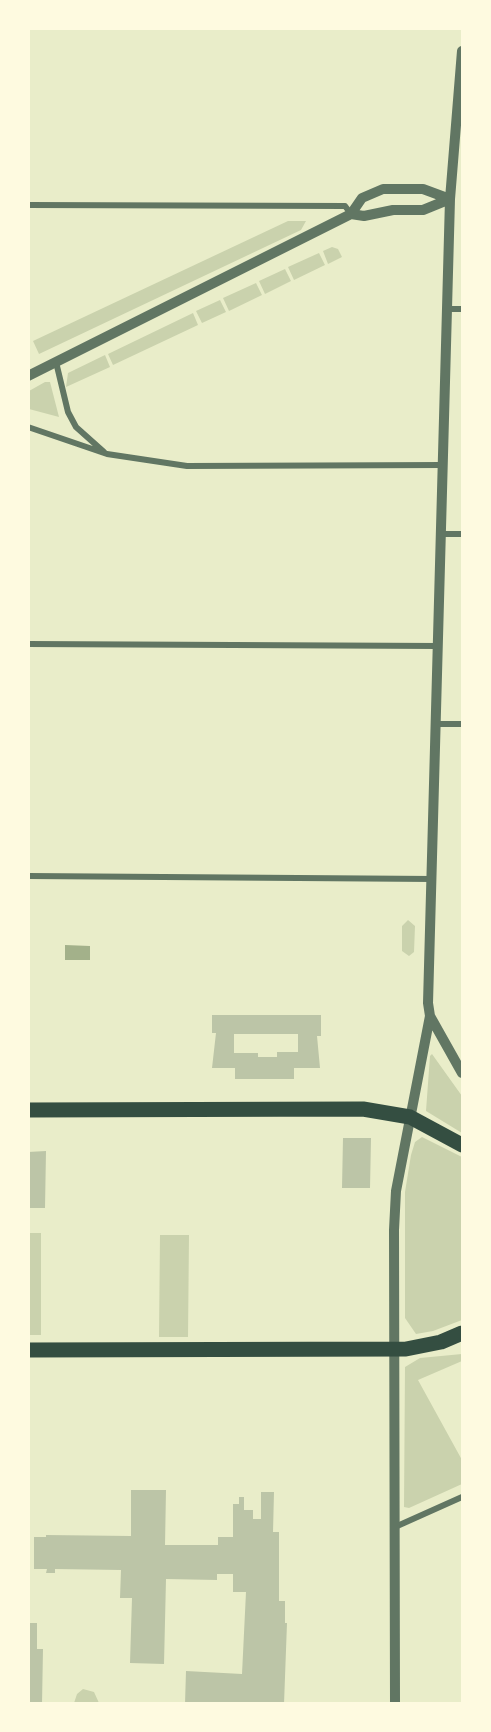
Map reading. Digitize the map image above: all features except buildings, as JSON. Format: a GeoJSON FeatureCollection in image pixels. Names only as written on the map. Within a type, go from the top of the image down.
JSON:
{"type":"FeatureCollection","features":[{"type":"Feature","properties":{"kind":"main road"},"geometry":{"type":"LineString","coordinates":[[28,1110],[363,1109],[410,1117],[462,1145]]}},
{"type":"Feature","properties":{"kind":"main road"},"geometry":{"type":"LineString","coordinates":[[28,1350],[394,1350],[441,1342],[462,1333]]}},
{"type":"Feature","properties":{"kind":"street"},"geometry":{"type":"LineString","coordinates":[[395,1704],[396,1191],[430,1016],[450,200],[462,51]]}},
{"type":"Feature","properties":{"kind":"street"},"geometry":{"type":"LineString","coordinates":[[28,376],[351,214],[362,198],[383,189],[423,189],[450,200]]}},
{"type":"Feature","properties":{"kind":"street"},"geometry":{"type":"LineString","coordinates":[[28,205],[345,206],[351,214],[364,216],[393,210],[423,210],[450,200]]}},
{"type":"Feature","properties":{"kind":"street"},"geometry":{"type":"LineString","coordinates":[[447,309],[462,309]]}},
{"type":"Feature","properties":{"kind":"street"},"geometry":{"type":"LineString","coordinates":[[56,362],[68,412],[76,427],[107,454]]}},
{"type":"Feature","properties":{"kind":"street"},"geometry":{"type":"LineString","coordinates":[[28,427],[107,454],[187,466],[443,465]]}},
{"type":"Feature","properties":{"kind":"street"},"geometry":{"type":"LineString","coordinates":[[441,534],[462,534]]}},
{"type":"Feature","properties":{"kind":"street"},"geometry":{"type":"LineString","coordinates":[[28,644],[438,646]]}},
{"type":"Feature","properties":{"kind":"street"},"geometry":{"type":"LineString","coordinates":[[437,724],[462,724]]}},
{"type":"Feature","properties":{"kind":"street"},"geometry":{"type":"LineString","coordinates":[[28,876],[433,879]]}},
{"type":"Feature","properties":{"kind":"street"},"geometry":{"type":"LineString","coordinates":[[430,1016],[462,1073]]}},
{"type":"Feature","properties":{"kind":"street"},"geometry":{"type":"LineString","coordinates":[[395,1527],[462,1497]]}},
{"type":"Feature","properties":{"kind":"shaded area"},"geometry":{"type":"Polygon","coordinates":[[[288,221],[306,221],[301,230],[39,354],[33,341],[288,221]]]}},
{"type":"Feature","properties":{"kind":"shaded area"},"geometry":{"type":"Polygon","coordinates":[[[332,247],[338,249],[342,257],[328,264],[323,251],[332,247]]]}},
{"type":"Feature","properties":{"kind":"shaded area"},"geometry":{"type":"Polygon","coordinates":[[[319,253],[325,265],[294,280],[288,267],[319,253]]]}},
{"type":"Feature","properties":{"kind":"shaded area"},"geometry":{"type":"Polygon","coordinates":[[[285,269],[291,281],[265,294],[259,281],[285,269]]]}},
{"type":"Feature","properties":{"kind":"shaded area"},"geometry":{"type":"Polygon","coordinates":[[[256,283],[262,295],[229,311],[223,298],[256,283]]]}},
{"type":"Feature","properties":{"kind":"shaded area"},"geometry":{"type":"Polygon","coordinates":[[[220,300],[226,312],[202,323],[196,311],[220,300]]]}},
{"type":"Feature","properties":{"kind":"shaded area"},"geometry":{"type":"Polygon","coordinates":[[[193,313],[198,325],[113,365],[108,354],[193,313]]]}},
{"type":"Feature","properties":{"kind":"shaded area"},"geometry":{"type":"Polygon","coordinates":[[[105,355],[110,367],[66,387],[68,373],[105,355]]]}},
{"type":"Feature","properties":{"kind":"shaded area"},"geometry":{"type":"Polygon","coordinates":[[[45,382],[50,382],[59,417],[29,409],[29,391],[45,382]]]}},
{"type":"Feature","properties":{"kind":"shaded area"},"geometry":{"type":"Polygon","coordinates":[[[408,920],[415,926],[414,952],[409,956],[402,951],[402,926],[408,920]]]}},
{"type":"Feature","properties":{"kind":"shaded area"},"geometry":{"type":"Polygon","coordinates":[[[65,945],[90,946],[90,960],[65,960],[65,945]]]}},
{"type":"Feature","properties":{"kind":"shaded area"},"geometry":{"type":"Polygon","coordinates":[[[432,1054],[462,1096],[462,1133],[426,1111],[432,1054]]]}},
{"type":"Feature","properties":{"kind":"shaded area"},"geometry":{"type":"Polygon","coordinates":[[[422,1137],[462,1157],[462,1320],[433,1331],[416,1334],[405,1318],[405,1192],[415,1142],[422,1137]]]}},
{"type":"Feature","properties":{"kind":"shaded area"},"geometry":{"type":"Polygon","coordinates":[[[29,1233],[41,1233],[41,1335],[29,1335],[29,1233]]]}},
{"type":"Feature","properties":{"kind":"shaded area"},"geometry":{"type":"Polygon","coordinates":[[[160,1235],[189,1235],[188,1337],[159,1337],[160,1235]]]}},
{"type":"Feature","properties":{"kind":"shaded area"},"geometry":{"type":"Polygon","coordinates":[[[462,1354],[462,1361],[418,1380],[462,1460],[462,1484],[409,1508],[404,1507],[405,1367],[420,1358],[462,1354]]]}},
{"type":"Feature","properties":{"kind":"shaded area"},"geometry":{"type":"Polygon","coordinates":[[[83,1689],[94,1692],[99,1703],[74,1703],[77,1694],[83,1689]]]}}]}
